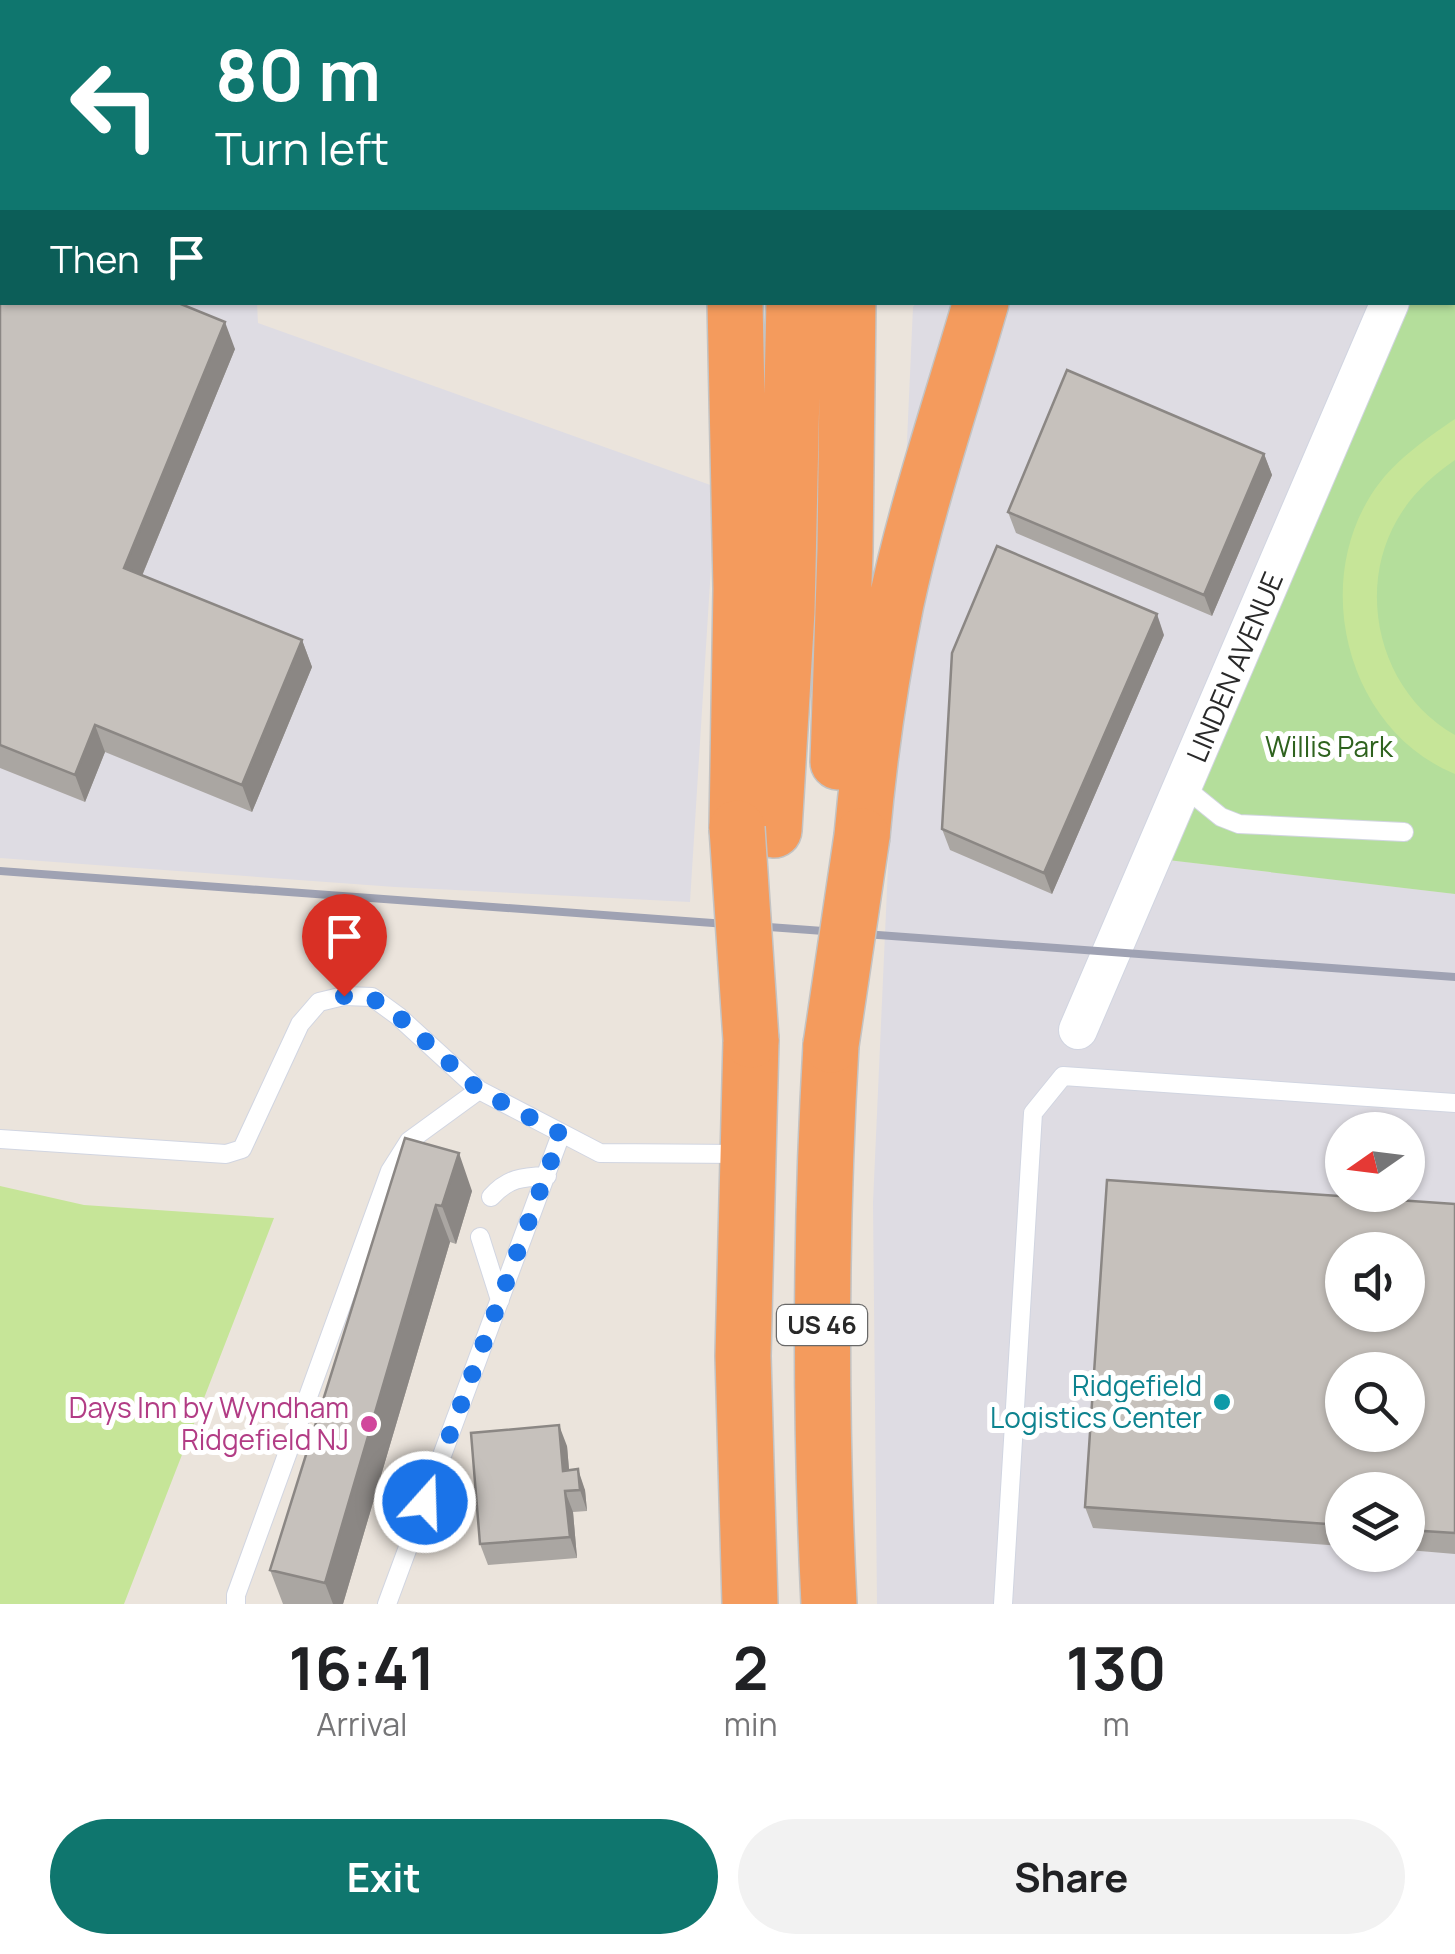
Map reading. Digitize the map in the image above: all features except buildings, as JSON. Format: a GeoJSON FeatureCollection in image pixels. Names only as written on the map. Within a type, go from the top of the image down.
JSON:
{"type":"FeatureCollection","features":[{"type":"Feature","properties":{"kind":"highway"},"geometry":{"type":"LineString","coordinates":[[735,305],[742,589],[756,829]]}},
{"type":"Feature","properties":{"kind":"highway"},"geometry":{"type":"LineString","coordinates":[[756,829],[787,611],[794,305]]}},
{"type":"Feature","properties":{"kind":"highway"},"geometry":{"type":"LineString","coordinates":[[848,305],[844,610],[848,835]]}},
{"type":"Feature","properties":{"kind":"highway"},"geometry":{"type":"LineString","coordinates":[[848,835],[896,604],[980,305]]}},
{"type":"Feature","properties":{"kind":"highway","name":"US 46"},"geometry":{"type":"LineString","coordinates":[[750,1604],[743,1356],[756,829]]}},
{"type":"Feature","properties":{"kind":"highway","name":"US 46"},"geometry":{"type":"LineString","coordinates":[[829,1604],[822,1289],[831,1045],[848,835]]}},
{"type":"Feature","properties":{"kind":"street","name":"LINDEN AVENUE"},"geometry":{"type":"LineString","coordinates":[[1078,1030],[1389,305]]}},
{"type":"Feature","properties":{"kind":"lane"},"geometry":{"type":"LineString","coordinates":[[1184,786],[1221,816],[1239,824],[1404,832]]}},
{"type":"Feature","properties":{"kind":"lane"},"geometry":{"type":"LineString","coordinates":[[0,1139],[226,1154],[242,1148],[300,1024],[319,1002],[344,996],[372,998],[398,1016],[479,1090],[600,1154],[747,1154]]}},
{"type":"Feature","properties":{"kind":"lane"},"geometry":{"type":"LineString","coordinates":[[1003,1604],[1032,1113],[1063,1076],[1455,1102]]}},
{"type":"Feature","properties":{"kind":"lane"},"geometry":{"type":"LineString","coordinates":[[236,1604],[390,1172],[409,1141],[479,1090]]}},
{"type":"Feature","properties":{"kind":"lane"},"geometry":{"type":"LineString","coordinates":[[387,1604],[561,1134]]}},
{"type":"Feature","properties":{"kind":"lane"},"geometry":{"type":"LineString","coordinates":[[491,1197],[504,1182],[547,1176]]}},
{"type":"Feature","properties":{"kind":"lane"},"geometry":{"type":"LineString","coordinates":[[480,1238],[500,1300]]}},
{"type":"Feature","properties":{"kind":"shaded area"},"geometry":{"type":"Polygon","coordinates":[[[0,305],[257,305],[258,323],[716,487],[690,902],[395,887],[0,858],[0,305]]]}},
{"type":"Feature","properties":{"kind":"shaded area"},"geometry":{"type":"Polygon","coordinates":[[[1387,305],[1143,857],[1455,894],[1455,1604],[877,1604],[873,1203],[913,307],[1387,305]]]}},
{"type":"Feature","properties":{"kind":"green space","name":"Willis Park"},"geometry":{"type":"Polygon","coordinates":[[[1387,305],[1455,305],[1455,894],[1142,857],[1387,305]]]}},
{"type":"Feature","properties":{"kind":"green space"},"geometry":{"type":"Polygon","coordinates":[[[1455,419],[1455,460],[1409,502],[1384,549],[1377,609],[1382,640],[1409,694],[1430,717],[1455,735],[1455,774],[1419,754],[1389,726],[1366,692],[1351,654],[1344,614],[1344,573],[1353,532],[1379,483],[1398,462],[1455,419]]]}},
{"type":"Feature","properties":{"kind":"green space"},"geometry":{"type":"Polygon","coordinates":[[[0,1186],[84,1205],[274,1218],[124,1604],[0,1604],[0,1186]]]}},
{"type":"Feature","properties":{"kind":"railway"},"geometry":{"type":"LineString","coordinates":[[0,871],[1455,977]]}},
{"type":"Feature","properties":{"kind":"place","name":"Ridgefield Logistics Center"},"geometry":{"type":"Point","coordinates":[1222,1402]}},
{"type":"Feature","properties":{"kind":"place","name":"Days Inn by Wyndham Ridgefield NJ"},"geometry":{"type":"Point","coordinates":[369,1424]}},
{"type":"Feature","properties":{"kind":"route"},"geometry":{"type":"LineString","coordinates":[[344,996],[372,998],[398,1016],[479,1090],[561,1134],[425,1502]]}}]}
